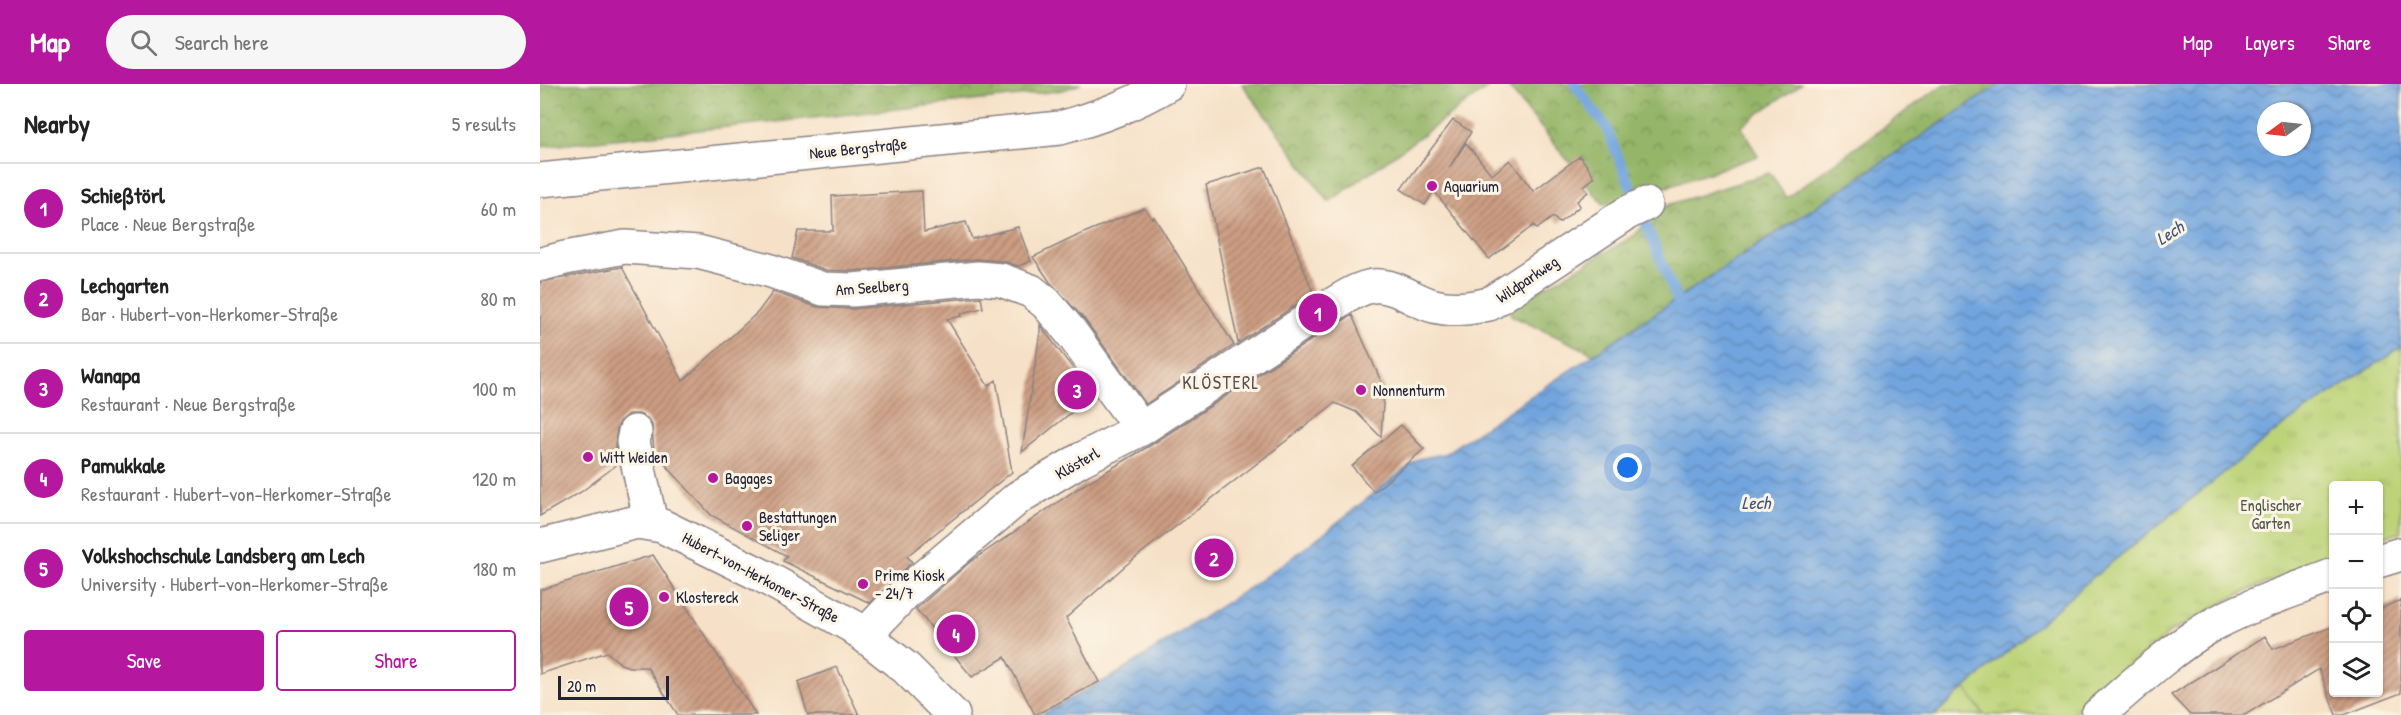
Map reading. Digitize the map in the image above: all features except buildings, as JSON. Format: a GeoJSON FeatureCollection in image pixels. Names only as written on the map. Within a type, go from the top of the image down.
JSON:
{"type":"FeatureCollection","features":[{"type":"Feature","properties":{"kind":"main road","name":"Neue Bergstraße"},"geometry":{"type":"LineString","coordinates":[[540,180],[1060,128],[1101,117],[1133,104],[1168,84]]}},
{"type":"Feature","properties":{"kind":"main road","name":"Wildparkweg"},"geometry":{"type":"LineString","coordinates":[[1362,289],[1389,287],[1434,306],[1452,309],[1489,304],[1638,208]]}},
{"type":"Feature","properties":{"kind":"main road","name":"Am Seelberg"},"geometry":{"type":"LineString","coordinates":[[542,264],[565,258],[634,248],[698,252],[768,270],[823,289],[853,290],[978,278],[1001,280],[1031,291],[1046,303],[1070,331],[1141,429]]}},
{"type":"Feature","properties":{"kind":"main road","name":"Klösterl"},"geometry":{"type":"LineString","coordinates":[[865,635],[906,592],[1019,497],[1080,460],[1141,429],[1318,313],[1362,289]]}},
{"type":"Feature","properties":{"kind":"main road"},"geometry":{"type":"LineString","coordinates":[[635,432],[633,442],[651,523]]}},
{"type":"Feature","properties":{"kind":"main road","name":"Hubert-von-Herkomer-Straße"},"geometry":{"type":"LineString","coordinates":[[540,546],[637,522],[651,523],[676,532],[763,576],[865,635],[906,668],[953,715]]}},
{"type":"Feature","properties":{"kind":"main road"},"geometry":{"type":"LineString","coordinates":[[2383,560],[2401,554]]}},
{"type":"Feature","properties":{"kind":"main road"},"geometry":{"type":"LineString","coordinates":[[2098,715],[2184,644],[2214,625],[2246,609],[2329,577]]}},
{"type":"Feature","properties":{"kind":"green space"},"geometry":{"type":"Polygon","coordinates":[[[540,84],[1081,84],[1063,90],[1019,96],[540,147],[540,84]]]}},
{"type":"Feature","properties":{"kind":"green space"},"geometry":{"type":"Polygon","coordinates":[[[1242,84],[1493,84],[1329,202],[1242,84]]]}},
{"type":"Feature","properties":{"kind":"green space"},"geometry":{"type":"Polygon","coordinates":[[[1506,84],[1801,84],[1741,126],[1758,156],[1622,202],[1603,204],[1506,84]]]}},
{"type":"Feature","properties":{"kind":"green space"},"geometry":{"type":"Polygon","coordinates":[[[1944,84],[2000,84],[1594,354],[1512,316],[1508,308],[1634,236],[1657,212],[1671,204],[1770,173],[1786,198],[1944,84]]]}},
{"type":"Feature","properties":{"kind":"green space","name":"Englischer Garten"},"geometry":{"type":"Polygon","coordinates":[[[2401,347],[2401,532],[2383,538],[2383,481],[2329,481],[2329,558],[2237,595],[2172,631],[2071,715],[1984,715],[1965,688],[2092,578],[2280,428],[2401,347]]]}},
{"type":"Feature","properties":{"kind":"green space"},"geometry":{"type":"Polygon","coordinates":[[[1965,688],[1984,715],[1934,715],[1965,688]]]}},
{"type":"Feature","properties":{"kind":"water","name":"Lech"},"geometry":{"type":"Polygon","coordinates":[[[2000,84],[2401,84],[2401,347],[2280,428],[2092,578],[1934,715],[1041,715],[1115,675],[1249,588],[1301,551],[1418,459],[1444,454],[2000,84]]]}},
{"type":"Feature","properties":{"kind":"waterway"},"geometry":{"type":"LineString","coordinates":[[1574,84],[1606,127],[1682,312]]}},
{"type":"Feature","properties":{"kind":"place","name":"Aquarium"},"geometry":{"type":"Point","coordinates":[1432,186]}},
{"type":"Feature","properties":{"kind":"place","name":"Schießtörl"},"geometry":{"type":"Point","coordinates":[1318,313]}},
{"type":"Feature","properties":{"kind":"place","name":"Wanapa"},"geometry":{"type":"Point","coordinates":[1077,390]}},
{"type":"Feature","properties":{"kind":"place","name":"Nonnenturm"},"geometry":{"type":"Point","coordinates":[1361,390]}},
{"type":"Feature","properties":{"kind":"place","name":"Witt Weiden"},"geometry":{"type":"Point","coordinates":[588,457]}},
{"type":"Feature","properties":{"kind":"place","name":"Bagages"},"geometry":{"type":"Point","coordinates":[713,478]}},
{"type":"Feature","properties":{"kind":"place","name":"Bestattungen Seliger"},"geometry":{"type":"Point","coordinates":[747,526]}},
{"type":"Feature","properties":{"kind":"place","name":"Lechgarten"},"geometry":{"type":"Point","coordinates":[1214,558]}},
{"type":"Feature","properties":{"kind":"place","name":"Prime Kiosk - 24/7"},"geometry":{"type":"Point","coordinates":[863,584]}},
{"type":"Feature","properties":{"kind":"place","name":"Klostereck"},"geometry":{"type":"Point","coordinates":[664,597]}},
{"type":"Feature","properties":{"kind":"place","name":"Volkshochschule Landsberg am Lech"},"geometry":{"type":"Point","coordinates":[629,607]}},
{"type":"Feature","properties":{"kind":"place","name":"Pamukkale"},"geometry":{"type":"Point","coordinates":[956,634]}},
{"type":"Feature","properties":{"kind":"district","name":"KLÖSTERL"},"geometry":{"type":"Point","coordinates":[1221,383]}}]}
